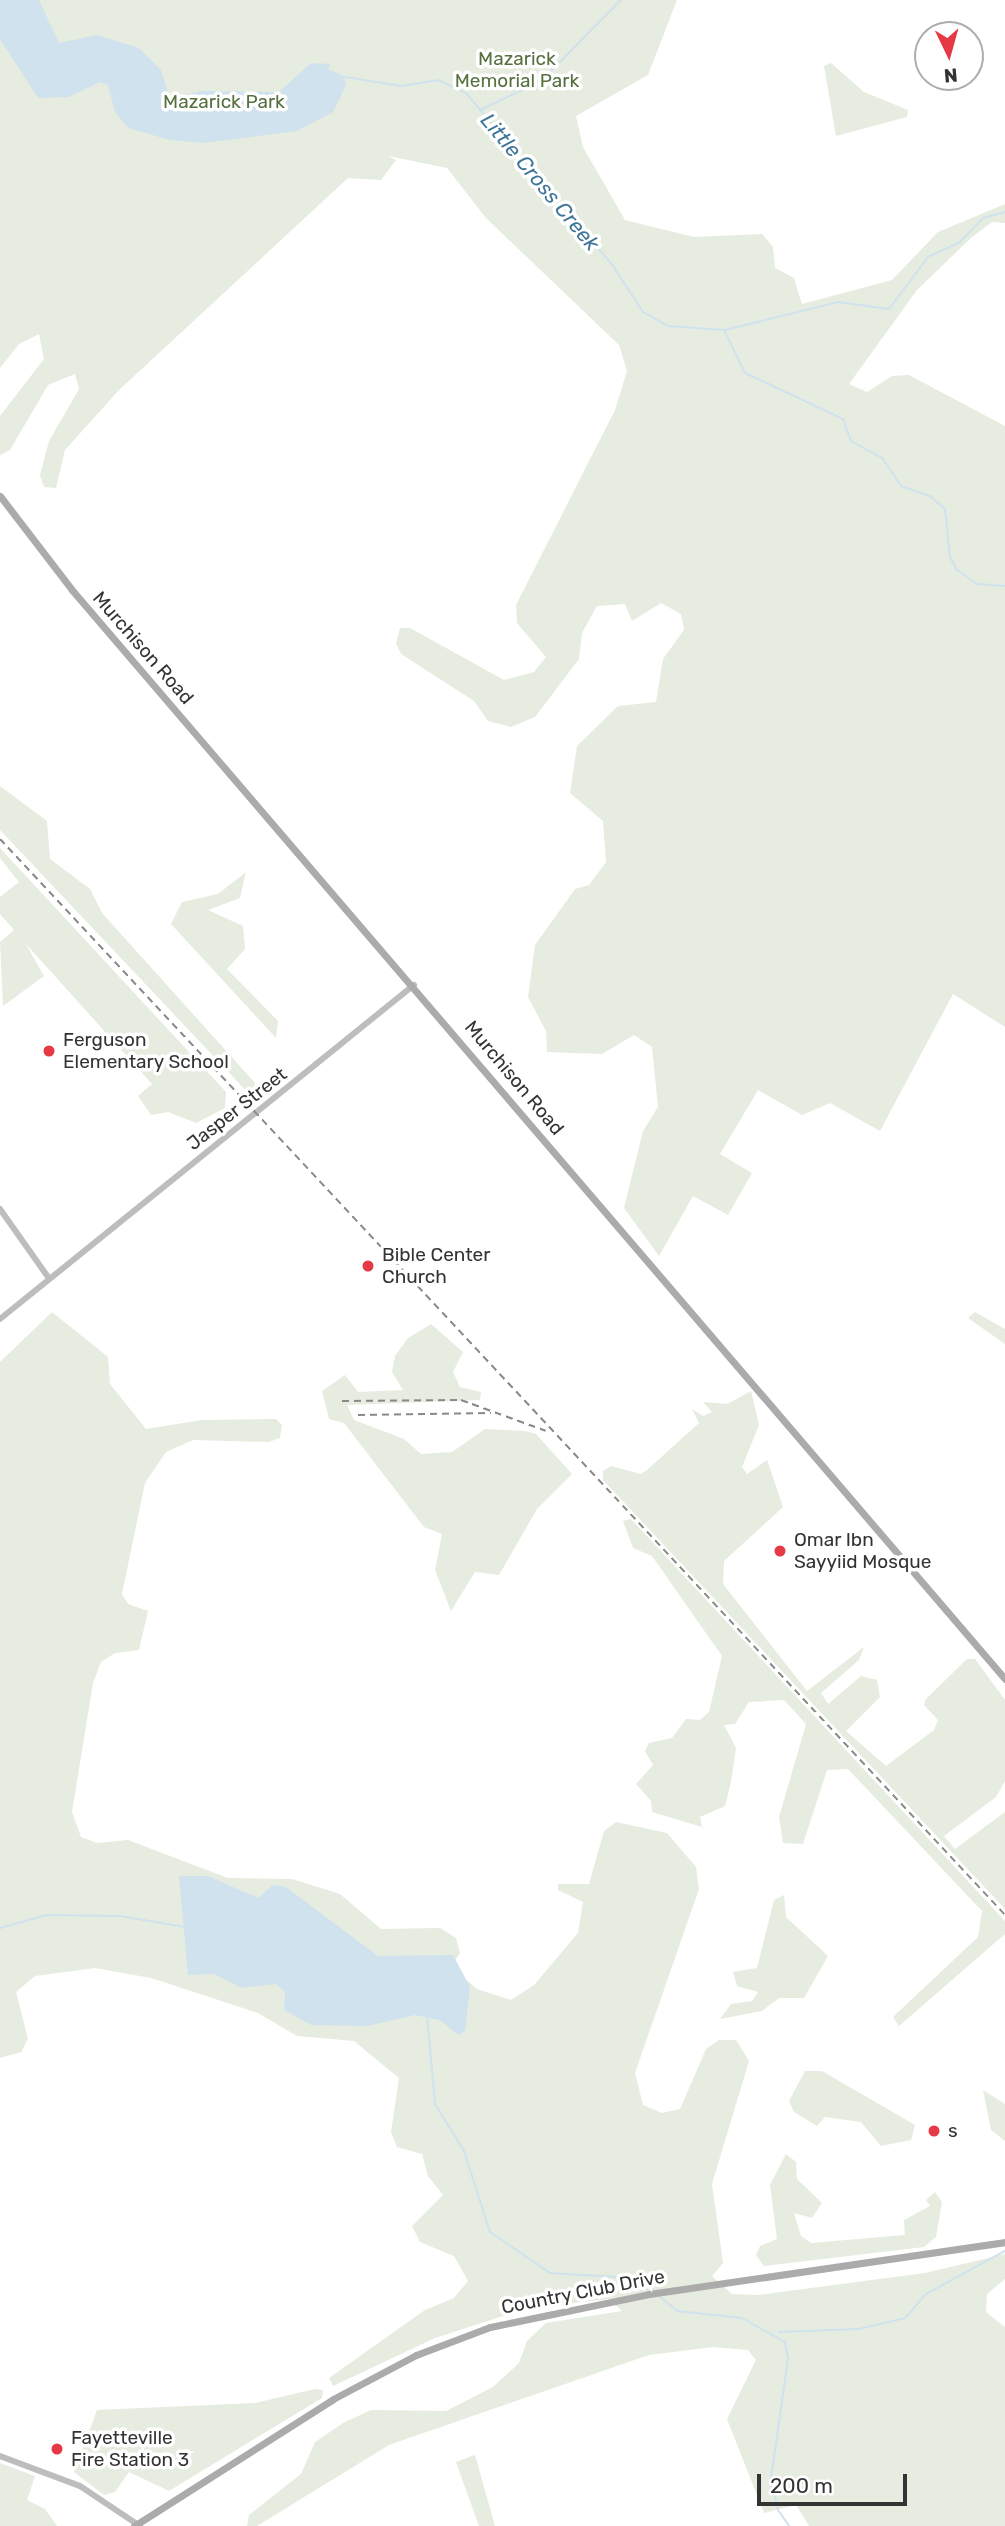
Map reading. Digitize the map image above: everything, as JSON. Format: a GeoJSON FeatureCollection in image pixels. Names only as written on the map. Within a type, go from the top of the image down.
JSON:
{"type":"FeatureCollection","features":[{"type":"Feature","properties":{"kind":"main road","name":"Murchison Road"},"geometry":{"type":"LineString","coordinates":[[0,496],[72,590],[414,985],[1005,1678]]}},
{"type":"Feature","properties":{"kind":"main road","name":"Country Club Drive"},"geometry":{"type":"LineString","coordinates":[[137,2525],[333,2399],[416,2355],[491,2327],[649,2294],[1005,2242]]}},
{"type":"Feature","properties":{"kind":"street","name":"Jasper Street"},"geometry":{"type":"LineString","coordinates":[[0,1319],[48,1277],[78,1256],[414,985]]}},
{"type":"Feature","properties":{"kind":"street"},"geometry":{"type":"LineString","coordinates":[[0,1209],[48,1277]]}},
{"type":"Feature","properties":{"kind":"street"},"geometry":{"type":"LineString","coordinates":[[0,2456],[80,2487],[137,2525]]}},
{"type":"Feature","properties":{"kind":"green space"},"geometry":{"type":"Polygon","coordinates":[[[0,0],[677,0],[648,75],[576,116],[583,147],[625,220],[694,237],[762,234],[773,247],[775,268],[794,278],[802,304],[892,280],[938,232],[1005,204],[1005,223],[992,222],[971,238],[917,290],[849,384],[867,392],[892,376],[909,375],[1005,426],[1005,1027],[953,994],[880,1131],[830,1103],[802,1115],[758,1090],[720,1154],[752,1173],[728,1215],[693,1196],[659,1256],[624,1208],[643,1131],[658,1107],[652,1047],[634,1035],[602,1054],[547,1052],[546,1031],[528,997],[535,945],[575,889],[589,885],[606,862],[603,821],[570,793],[577,746],[618,706],[656,702],[663,659],[684,630],[681,614],[661,603],[632,621],[625,604],[597,606],[582,633],[579,659],[535,717],[511,727],[488,721],[474,701],[401,654],[396,643],[400,628],[410,628],[504,680],[534,672],[546,657],[517,623],[516,605],[615,410],[627,371],[619,345],[486,218],[447,168],[388,156],[396,160],[381,180],[348,178],[119,390],[65,450],[56,488],[44,487],[40,475],[49,441],[79,389],[75,374],[48,385],[10,450],[0,455],[0,416],[44,359],[39,334],[19,344],[0,368],[0,0]]]}},
{"type":"Feature","properties":{"kind":"green space"},"geometry":{"type":"Polygon","coordinates":[[[831,63],[864,92],[908,110],[907,117],[836,136],[824,66],[831,63]]]}},
{"type":"Feature","properties":{"kind":"green space"},"geometry":{"type":"Polygon","coordinates":[[[0,786],[47,821],[50,859],[90,889],[102,913],[255,1083],[252,1097],[0,830],[0,786]]]}},
{"type":"Feature","properties":{"kind":"green space"},"geometry":{"type":"Polygon","coordinates":[[[0,848],[226,1092],[225,1108],[196,1123],[168,1112],[151,1115],[138,1096],[152,1084],[26,944],[44,976],[3,1006],[0,942],[14,930],[0,914],[0,897],[19,882],[0,858],[0,848]]]}},
{"type":"Feature","properties":{"kind":"green space"},"geometry":{"type":"Polygon","coordinates":[[[246,872],[240,898],[208,910],[243,926],[245,949],[227,969],[278,1021],[276,1038],[171,924],[182,902],[218,894],[246,872]]]}},
{"type":"Feature","properties":{"kind":"green space"},"geometry":{"type":"Polygon","coordinates":[[[52,1312],[108,1357],[110,1384],[146,1429],[202,1420],[276,1419],[282,1425],[280,1438],[269,1442],[193,1440],[166,1452],[145,1483],[122,1594],[128,1604],[148,1611],[139,1650],[115,1653],[101,1662],[93,1683],[72,1812],[81,1837],[97,1843],[128,1840],[228,1878],[292,1879],[340,1894],[381,1929],[440,1928],[456,1938],[460,1953],[454,1962],[460,1974],[477,1989],[511,2000],[534,1985],[578,1933],[583,1902],[558,1890],[558,1884],[589,1884],[604,1831],[616,1822],[667,1833],[696,1867],[699,1889],[635,2073],[643,2105],[662,2113],[680,2109],[706,2049],[719,2040],[736,2040],[749,2061],[712,2184],[723,2263],[712,2276],[732,2294],[758,2295],[925,2273],[1005,2254],[1005,2279],[987,2294],[986,2312],[1005,2327],[1005,2526],[809,2526],[796,2505],[764,2513],[727,2419],[756,2360],[748,2350],[713,2347],[649,2355],[389,2445],[257,2526],[247,2526],[249,2515],[301,2474],[315,2442],[343,2423],[371,2410],[446,2411],[493,2387],[519,2363],[527,2341],[546,2323],[622,2311],[609,2299],[528,2308],[435,2338],[333,2386],[329,2378],[425,2310],[454,2298],[468,2281],[454,2256],[420,2242],[412,2226],[443,2195],[428,2176],[422,2154],[397,2147],[391,2132],[399,2078],[354,2041],[297,2036],[258,2013],[151,1978],[95,1968],[35,1976],[16,1992],[28,2039],[21,2052],[0,2058],[0,1362],[52,1312]]]}},
{"type":"Feature","properties":{"kind":"green space"},"geometry":{"type":"Polygon","coordinates":[[[975,1312],[1005,1329],[1005,1344],[968,1318],[975,1312]]]}},
{"type":"Feature","properties":{"kind":"green space"},"geometry":{"type":"Polygon","coordinates":[[[431,1324],[463,1352],[453,1372],[460,1387],[481,1392],[480,1400],[347,1405],[354,1420],[404,1439],[421,1454],[452,1452],[485,1429],[525,1431],[536,1434],[572,1474],[537,1509],[499,1575],[475,1572],[451,1611],[435,1570],[442,1534],[424,1527],[344,1423],[329,1419],[322,1391],[345,1375],[358,1392],[403,1390],[392,1372],[395,1356],[408,1338],[431,1324]]]}},
{"type":"Feature","properties":{"kind":"green space"},"geometry":{"type":"Polygon","coordinates":[[[751,1391],[759,1425],[742,1467],[747,1474],[767,1460],[783,1507],[724,1561],[723,1584],[807,1691],[864,1647],[859,1660],[821,1693],[828,1704],[861,1676],[877,1680],[880,1697],[846,1731],[886,1766],[934,1730],[938,1720],[924,1705],[926,1699],[967,1659],[975,1659],[1005,1700],[1005,1781],[996,1797],[944,1836],[955,1849],[1005,1812],[1005,1909],[603,1480],[603,1471],[611,1466],[641,1474],[647,1470],[699,1423],[692,1409],[703,1416],[712,1412],[703,1402],[727,1404],[751,1391]]]}},
{"type":"Feature","properties":{"kind":"green space"},"geometry":{"type":"Polygon","coordinates":[[[631,1519],[1005,1921],[1005,1934],[899,2026],[893,2017],[978,1937],[982,1911],[848,1769],[827,1770],[803,1844],[783,1843],[779,1817],[806,1724],[784,1700],[749,1702],[735,1724],[724,1725],[736,1748],[731,1782],[725,1806],[700,1817],[702,1827],[652,1812],[651,1801],[636,1784],[653,1765],[645,1751],[649,1743],[672,1738],[686,1719],[700,1720],[709,1712],[722,1656],[652,1556],[633,1548],[623,1521],[631,1519]]]}},
{"type":"Feature","properties":{"kind":"green space"},"geometry":{"type":"Polygon","coordinates":[[[784,1895],[786,1917],[828,1956],[804,1998],[779,1998],[762,2011],[720,2019],[731,2004],[752,2001],[758,1992],[737,1986],[733,1972],[757,1968],[774,1900],[784,1895]]]}},
{"type":"Feature","properties":{"kind":"green space"},"geometry":{"type":"Polygon","coordinates":[[[805,2071],[822,2071],[915,2125],[911,2140],[881,2146],[861,2122],[825,2117],[817,2126],[794,2112],[789,2101],[805,2071]]]}},
{"type":"Feature","properties":{"kind":"green space"},"geometry":{"type":"Polygon","coordinates":[[[983,2090],[1005,2104],[1005,2141],[991,2130],[983,2090]]]}},
{"type":"Feature","properties":{"kind":"green space"},"geometry":{"type":"Polygon","coordinates":[[[786,2154],[796,2162],[797,2179],[822,2203],[812,2218],[794,2213],[801,2236],[811,2243],[905,2235],[904,2220],[930,2206],[926,2200],[935,2192],[942,2202],[936,2237],[924,2247],[764,2266],[756,2255],[760,2246],[777,2239],[770,2185],[786,2154]]]}},
{"type":"Feature","properties":{"kind":"green space"},"geometry":{"type":"Polygon","coordinates":[[[315,2389],[323,2390],[322,2398],[169,2491],[129,2472],[115,2492],[104,2495],[74,2472],[97,2410],[255,2403],[315,2389]]]}},
{"type":"Feature","properties":{"kind":"green space"},"geometry":{"type":"Polygon","coordinates":[[[475,2455],[495,2526],[479,2526],[456,2462],[475,2455]]]}},
{"type":"Feature","properties":{"kind":"green space"},"geometry":{"type":"Polygon","coordinates":[[[0,2463],[35,2476],[27,2500],[45,2509],[57,2526],[0,2526],[0,2463]]]}},
{"type":"Feature","properties":{"kind":"water"},"geometry":{"type":"Polygon","coordinates":[[[0,0],[39,0],[59,43],[97,35],[139,48],[161,70],[170,99],[200,91],[279,92],[311,63],[330,64],[328,69],[344,76],[346,85],[333,112],[297,131],[203,143],[170,140],[128,128],[115,112],[108,85],[100,82],[69,97],[38,98],[0,39],[0,0]]]}},
{"type":"Feature","properties":{"kind":"water"},"geometry":{"type":"Polygon","coordinates":[[[179,1876],[208,1876],[258,1898],[273,1885],[286,1887],[378,1956],[453,1955],[470,1987],[465,2031],[458,2035],[440,2020],[415,2015],[367,2026],[311,2025],[284,2010],[285,1992],[276,1984],[242,1988],[214,1974],[188,1975],[179,1876]]]}},
{"type":"Feature","properties":{"kind":"waterway"},"geometry":{"type":"LineString","coordinates":[[480,110],[541,81],[621,0]]}},
{"type":"Feature","properties":{"kind":"waterway","name":"Little Cross Creek"},"geometry":{"type":"LineString","coordinates":[[345,77],[401,86],[438,80],[466,93],[613,266],[643,312],[668,326],[724,330],[745,373],[843,419],[851,441],[883,459],[901,486],[930,496],[945,509],[950,557],[957,570],[977,584],[1005,586]]}},
{"type":"Feature","properties":{"kind":"waterway"},"geometry":{"type":"LineString","coordinates":[[725,330],[838,302],[889,309],[928,257],[960,242],[983,218],[1005,212]]}},
{"type":"Feature","properties":{"kind":"waterway"},"geometry":{"type":"LineString","coordinates":[[0,1928],[46,1915],[120,1916],[185,1927]]}},
{"type":"Feature","properties":{"kind":"waterway"},"geometry":{"type":"LineString","coordinates":[[427,2016],[435,2104],[464,2151],[490,2232],[550,2273],[633,2278],[654,2290]]}},
{"type":"Feature","properties":{"kind":"waterway"},"geometry":{"type":"LineString","coordinates":[[778,2332],[859,2329],[905,2318],[926,2294],[1005,2251]]}},
{"type":"Feature","properties":{"kind":"waterway"},"geometry":{"type":"LineString","coordinates":[[657,2294],[677,2311],[742,2318],[785,2342],[788,2359],[771,2478],[778,2510],[789,2526]]}},
{"type":"Feature","properties":{"kind":"railway"},"geometry":{"type":"LineString","coordinates":[[0,839],[1005,1915]]}},
{"type":"Feature","properties":{"kind":"railway"},"geometry":{"type":"LineString","coordinates":[[342,1401],[461,1400],[546,1431]]}},
{"type":"Feature","properties":{"kind":"railway"},"geometry":{"type":"LineString","coordinates":[[358,1415],[491,1413]]}},
{"type":"Feature","properties":{"kind":"place","name":"Ferguson Elementary School"},"geometry":{"type":"Point","coordinates":[49,1051]}},
{"type":"Feature","properties":{"kind":"place","name":"Bible Center Church"},"geometry":{"type":"Point","coordinates":[368,1266]}},
{"type":"Feature","properties":{"kind":"place","name":"Omar Ibn Sayyiid Mosque"},"geometry":{"type":"Point","coordinates":[780,1551]}},
{"type":"Feature","properties":{"kind":"place","name":"s"},"geometry":{"type":"Point","coordinates":[934,2131]}},
{"type":"Feature","properties":{"kind":"place","name":"Fayetteville Fire Station 3"},"geometry":{"type":"Point","coordinates":[57,2449]}},
{"type":"Feature","properties":{"kind":"park label","name":"Mazarick Memorial Park"},"geometry":{"type":"Point","coordinates":[517,70]}},
{"type":"Feature","properties":{"kind":"park label","name":"Mazarick Park"},"geometry":{"type":"Point","coordinates":[224,102]}}]}
